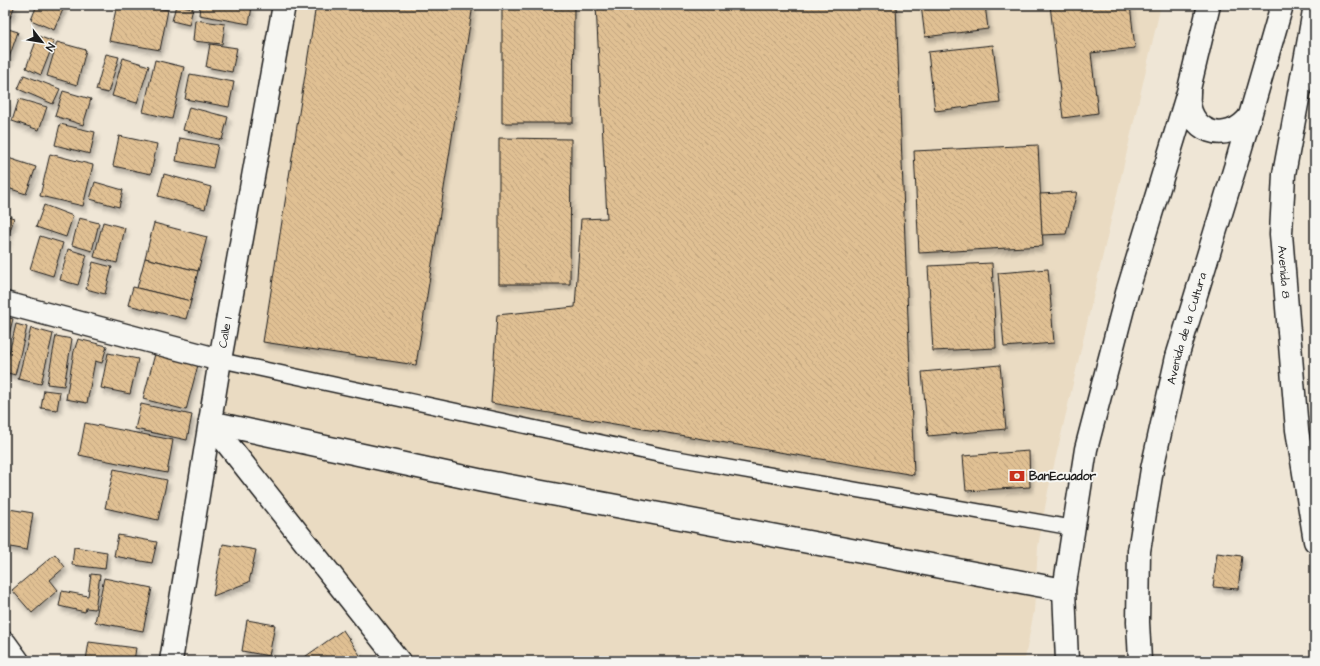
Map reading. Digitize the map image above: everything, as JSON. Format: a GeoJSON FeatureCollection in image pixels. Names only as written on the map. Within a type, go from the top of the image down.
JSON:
{"type":"FeatureCollection","features":[{"type":"Feature","properties":{"kind":"street","name":"Calle 1"},"geometry":{"type":"LineString","coordinates":[[171,661],[220,360],[284,5]]}},
{"type":"Feature","properties":{"kind":"street"},"geometry":{"type":"LineString","coordinates":[[1067,661],[1064,590],[1086,449],[1123,308],[1189,89],[1209,5]]}},
{"type":"Feature","properties":{"kind":"street","name":"Avenida de la Cultura"},"geometry":{"type":"LineString","coordinates":[[1140,661],[1138,622],[1139,551],[1152,469],[1177,357],[1282,5]]}},
{"type":"Feature","properties":{"kind":"street","name":"Avenida 8"},"geometry":{"type":"LineString","coordinates":[[1314,5],[1284,174],[1281,234],[1297,430],[1315,541]]}},
{"type":"Feature","properties":{"kind":"street"},"geometry":{"type":"LineString","coordinates":[[1189,89],[1189,109],[1193,118],[1199,125],[1207,130],[1217,133],[1226,133],[1244,124],[1250,116]]}},
{"type":"Feature","properties":{"kind":"street"},"geometry":{"type":"LineString","coordinates":[[5,303],[220,360]]}},
{"type":"Feature","properties":{"kind":"street"},"geometry":{"type":"LineString","coordinates":[[210,422],[483,481],[1064,590]]}},
{"type":"Feature","properties":{"kind":"street"},"geometry":{"type":"LineString","coordinates":[[210,422],[399,661]]}},
{"type":"Feature","properties":{"kind":"street"},"geometry":{"type":"LineString","coordinates":[[5,643],[18,661]]}},
{"type":"Feature","properties":{"kind":"lane"},"geometry":{"type":"LineString","coordinates":[[220,360],[669,457],[1074,528]]}},
{"type":"Feature","properties":{"kind":"shaded area"},"geometry":{"type":"Polygon","coordinates":[[[297,5],[1161,5],[1048,491],[1038,547],[1034,611],[1025,661],[387,661],[211,440],[297,5]]]}},
{"type":"Feature","properties":{"kind":"building"},"geometry":{"type":"Polygon","coordinates":[[[5,5],[15,5],[10,18],[5,17],[5,5]]]}},
{"type":"Feature","properties":{"kind":"building"},"geometry":{"type":"Polygon","coordinates":[[[37,5],[65,5],[54,30],[31,20],[37,5]]]}},
{"type":"Feature","properties":{"kind":"building"},"geometry":{"type":"Polygon","coordinates":[[[117,5],[138,5],[168,10],[160,50],[109,41],[117,5]]]}},
{"type":"Feature","properties":{"kind":"building"},"geometry":{"type":"Polygon","coordinates":[[[176,5],[193,8],[189,25],[172,21],[176,5]]]}},
{"type":"Feature","properties":{"kind":"building"},"geometry":{"type":"Polygon","coordinates":[[[200,5],[242,5],[252,7],[249,24],[199,15],[200,5]]]}},
{"type":"Feature","properties":{"kind":"building"},"geometry":{"type":"Polygon","coordinates":[[[316,5],[473,5],[416,365],[263,342],[316,5]]]}},
{"type":"Feature","properties":{"kind":"building"},"geometry":{"type":"Polygon","coordinates":[[[502,5],[574,5],[573,123],[502,123],[502,5]]]}},
{"type":"Feature","properties":{"kind":"building"},"geometry":{"type":"Polygon","coordinates":[[[596,5],[896,5],[914,475],[491,403],[497,315],[575,307],[581,219],[607,218],[596,5]]]}},
{"type":"Feature","properties":{"kind":"building"},"geometry":{"type":"Polygon","coordinates":[[[921,5],[985,5],[988,29],[925,37],[921,5]]]}},
{"type":"Feature","properties":{"kind":"building"},"geometry":{"type":"Polygon","coordinates":[[[1050,5],[1130,5],[1135,48],[1091,53],[1098,113],[1063,118],[1050,5]]]}},
{"type":"Feature","properties":{"kind":"building"},"geometry":{"type":"Polygon","coordinates":[[[195,20],[225,24],[222,44],[193,41],[195,20]]]}},
{"type":"Feature","properties":{"kind":"building"},"geometry":{"type":"Polygon","coordinates":[[[5,28],[18,32],[5,69],[5,28]]]}},
{"type":"Feature","properties":{"kind":"building"},"geometry":{"type":"Polygon","coordinates":[[[38,36],[54,42],[41,75],[26,68],[38,36]]]}},
{"type":"Feature","properties":{"kind":"building"},"geometry":{"type":"Polygon","coordinates":[[[57,42],[86,50],[77,85],[47,76],[57,42]]]}},
{"type":"Feature","properties":{"kind":"building"},"geometry":{"type":"Polygon","coordinates":[[[210,44],[237,48],[232,72],[206,67],[210,44]]]}},
{"type":"Feature","properties":{"kind":"building"},"geometry":{"type":"Polygon","coordinates":[[[993,45],[1000,103],[935,111],[928,52],[993,45]]]}},
{"type":"Feature","properties":{"kind":"building"},"geometry":{"type":"Polygon","coordinates":[[[106,54],[119,57],[108,93],[96,90],[106,54]]]}},
{"type":"Feature","properties":{"kind":"building"},"geometry":{"type":"Polygon","coordinates":[[[123,58],[149,66],[137,103],[112,96],[123,58]]]}},
{"type":"Feature","properties":{"kind":"building"},"geometry":{"type":"Polygon","coordinates":[[[155,60],[184,67],[172,119],[143,112],[155,60]]]}},
{"type":"Feature","properties":{"kind":"building"},"geometry":{"type":"Polygon","coordinates":[[[190,74],[234,82],[229,107],[185,99],[190,74]]]}},
{"type":"Feature","properties":{"kind":"building"},"geometry":{"type":"Polygon","coordinates":[[[24,75],[60,89],[53,104],[18,89],[24,75]]]}},
{"type":"Feature","properties":{"kind":"building"},"geometry":{"type":"Polygon","coordinates":[[[63,91],[91,99],[83,125],[55,116],[63,91]]]}},
{"type":"Feature","properties":{"kind":"building"},"geometry":{"type":"Polygon","coordinates":[[[19,99],[47,107],[39,130],[12,121],[19,99]]]}},
{"type":"Feature","properties":{"kind":"building"},"geometry":{"type":"Polygon","coordinates":[[[5,101],[9,102],[5,114],[5,101]]]}},
{"type":"Feature","properties":{"kind":"building"},"geometry":{"type":"Polygon","coordinates":[[[189,107],[228,117],[222,140],[183,130],[189,107]]]}},
{"type":"Feature","properties":{"kind":"building"},"geometry":{"type":"Polygon","coordinates":[[[60,124],[95,132],[90,154],[55,145],[60,124]]]}},
{"type":"Feature","properties":{"kind":"building"},"geometry":{"type":"Polygon","coordinates":[[[119,136],[157,144],[151,174],[113,166],[119,136]]]}},
{"type":"Feature","properties":{"kind":"building"},"geometry":{"type":"Polygon","coordinates":[[[180,138],[218,145],[213,168],[176,161],[180,138]]]}},
{"type":"Feature","properties":{"kind":"building"},"geometry":{"type":"Polygon","coordinates":[[[499,138],[571,139],[570,284],[499,284],[499,138]]]}},
{"type":"Feature","properties":{"kind":"building"},"geometry":{"type":"Polygon","coordinates":[[[1038,145],[1043,246],[919,253],[914,151],[1038,145]]]}},
{"type":"Feature","properties":{"kind":"building"},"geometry":{"type":"Polygon","coordinates":[[[50,154],[93,165],[83,206],[40,196],[50,154]]]}},
{"type":"Feature","properties":{"kind":"building"},"geometry":{"type":"Polygon","coordinates":[[[5,157],[36,167],[26,194],[5,187],[5,157]]]}},
{"type":"Feature","properties":{"kind":"building"},"geometry":{"type":"Polygon","coordinates":[[[164,174],[211,187],[205,209],[158,196],[164,174]]]}},
{"type":"Feature","properties":{"kind":"building"},"geometry":{"type":"Polygon","coordinates":[[[95,182],[123,190],[119,207],[90,199],[95,182]]]}},
{"type":"Feature","properties":{"kind":"building"},"geometry":{"type":"Polygon","coordinates":[[[1077,192],[1066,234],[1042,235],[1040,194],[1077,192]]]}},
{"type":"Feature","properties":{"kind":"building"},"geometry":{"type":"Polygon","coordinates":[[[44,205],[73,216],[66,237],[36,227],[44,205]]]}},
{"type":"Feature","properties":{"kind":"building"},"geometry":{"type":"Polygon","coordinates":[[[5,215],[14,218],[5,247],[5,215]]]}},
{"type":"Feature","properties":{"kind":"building"},"geometry":{"type":"Polygon","coordinates":[[[79,218],[99,223],[92,251],[72,245],[79,218]]]}},
{"type":"Feature","properties":{"kind":"building"},"geometry":{"type":"Polygon","coordinates":[[[103,222],[125,228],[117,263],[94,257],[103,222]]]}},
{"type":"Feature","properties":{"kind":"building"},"geometry":{"type":"Polygon","coordinates":[[[154,223],[207,237],[198,271],[145,258],[154,223]]]}},
{"type":"Feature","properties":{"kind":"building"},"geometry":{"type":"Polygon","coordinates":[[[40,236],[63,243],[53,276],[30,269],[40,236]]]}},
{"type":"Feature","properties":{"kind":"building"},"geometry":{"type":"Polygon","coordinates":[[[68,249],[87,255],[78,285],[60,280],[68,249]]]}},
{"type":"Feature","properties":{"kind":"building"},"geometry":{"type":"Polygon","coordinates":[[[145,258],[198,271],[191,301],[137,288],[145,258]]]}},
{"type":"Feature","properties":{"kind":"building"},"geometry":{"type":"Polygon","coordinates":[[[93,262],[112,267],[105,294],[86,289],[93,262]]]}},
{"type":"Feature","properties":{"kind":"building"},"geometry":{"type":"Polygon","coordinates":[[[992,263],[996,348],[933,351],[928,266],[992,263]]]}},
{"type":"Feature","properties":{"kind":"building"},"geometry":{"type":"Polygon","coordinates":[[[1048,269],[1054,343],[1004,347],[998,273],[1048,269]]]}},
{"type":"Feature","properties":{"kind":"building"},"geometry":{"type":"Polygon","coordinates":[[[133,287],[191,301],[186,319],[128,305],[133,287]]]}},
{"type":"Feature","properties":{"kind":"building"},"geometry":{"type":"Polygon","coordinates":[[[5,317],[13,319],[5,349],[5,317]]]}},
{"type":"Feature","properties":{"kind":"building"},"geometry":{"type":"Polygon","coordinates":[[[16,324],[27,327],[15,375],[5,372],[5,370],[16,324]]]}},
{"type":"Feature","properties":{"kind":"building"},"geometry":{"type":"Polygon","coordinates":[[[31,328],[53,334],[41,384],[18,379],[31,328]]]}},
{"type":"Feature","properties":{"kind":"building"},"geometry":{"type":"Polygon","coordinates":[[[56,336],[72,339],[64,386],[47,384],[56,336]]]}},
{"type":"Feature","properties":{"kind":"building"},"geometry":{"type":"Polygon","coordinates":[[[78,339],[107,346],[102,363],[95,361],[87,403],[66,399],[74,351],[78,339]]]}},
{"type":"Feature","properties":{"kind":"building"},"geometry":{"type":"Polygon","coordinates":[[[108,353],[138,359],[130,394],[101,388],[108,353]]]}},
{"type":"Feature","properties":{"kind":"building"},"geometry":{"type":"Polygon","coordinates":[[[155,354],[198,365],[186,410],[143,399],[155,354]]]}},
{"type":"Feature","properties":{"kind":"building"},"geometry":{"type":"Polygon","coordinates":[[[1000,365],[1006,429],[928,436],[922,372],[1000,365]]]}},
{"type":"Feature","properties":{"kind":"building"},"geometry":{"type":"Polygon","coordinates":[[[44,390],[60,392],[57,410],[41,408],[44,390]]]}},
{"type":"Feature","properties":{"kind":"building"},"geometry":{"type":"Polygon","coordinates":[[[141,404],[192,415],[187,440],[135,429],[141,404]]]}},
{"type":"Feature","properties":{"kind":"building"},"geometry":{"type":"Polygon","coordinates":[[[85,423],[173,440],[167,473],[79,455],[85,423]]]}},
{"type":"Feature","properties":{"kind":"building"},"geometry":{"type":"Polygon","coordinates":[[[1029,451],[1030,487],[966,491],[963,456],[1029,451]]]}},
{"type":"Feature","properties":{"kind":"building"},"geometry":{"type":"Polygon","coordinates":[[[114,469],[167,480],[158,520],[105,508],[114,469]]]}},
{"type":"Feature","properties":{"kind":"building"},"geometry":{"type":"Polygon","coordinates":[[[9,509],[33,513],[27,550],[5,546],[5,531],[9,509]]]}},
{"type":"Feature","properties":{"kind":"building"},"geometry":{"type":"Polygon","coordinates":[[[118,535],[157,542],[152,563],[114,556],[118,535]]]}},
{"type":"Feature","properties":{"kind":"building"},"geometry":{"type":"Polygon","coordinates":[[[223,544],[256,550],[249,582],[213,596],[223,544]]]}},
{"type":"Feature","properties":{"kind":"building"},"geometry":{"type":"Polygon","coordinates":[[[74,547],[107,552],[105,569],[72,565],[74,547]]]}},
{"type":"Feature","properties":{"kind":"building"},"geometry":{"type":"Polygon","coordinates":[[[1217,553],[1242,556],[1238,589],[1213,587],[1217,553]]]}},
{"type":"Feature","properties":{"kind":"building"},"geometry":{"type":"Polygon","coordinates":[[[55,554],[65,567],[50,580],[58,590],[32,613],[12,590],[55,554]]]}},
{"type":"Feature","properties":{"kind":"building"},"geometry":{"type":"Polygon","coordinates":[[[91,574],[100,575],[95,609],[86,608],[85,612],[59,606],[62,591],[88,596],[91,574]]]}},
{"type":"Feature","properties":{"kind":"building"},"geometry":{"type":"Polygon","coordinates":[[[104,578],[152,588],[143,631],[95,622],[104,578]]]}},
{"type":"Feature","properties":{"kind":"building"},"geometry":{"type":"Polygon","coordinates":[[[247,620],[275,625],[269,656],[242,651],[247,620]]]}},
{"type":"Feature","properties":{"kind":"building"},"geometry":{"type":"Polygon","coordinates":[[[343,630],[364,661],[299,661],[343,630]]]}},
{"type":"Feature","properties":{"kind":"building"},"geometry":{"type":"Polygon","coordinates":[[[89,642],[136,648],[134,661],[86,660],[89,642]]]}},
{"type":"Feature","properties":{"kind":"place","name":"BanEcuador"},"geometry":{"type":"Point","coordinates":[1017,476]}}]}
